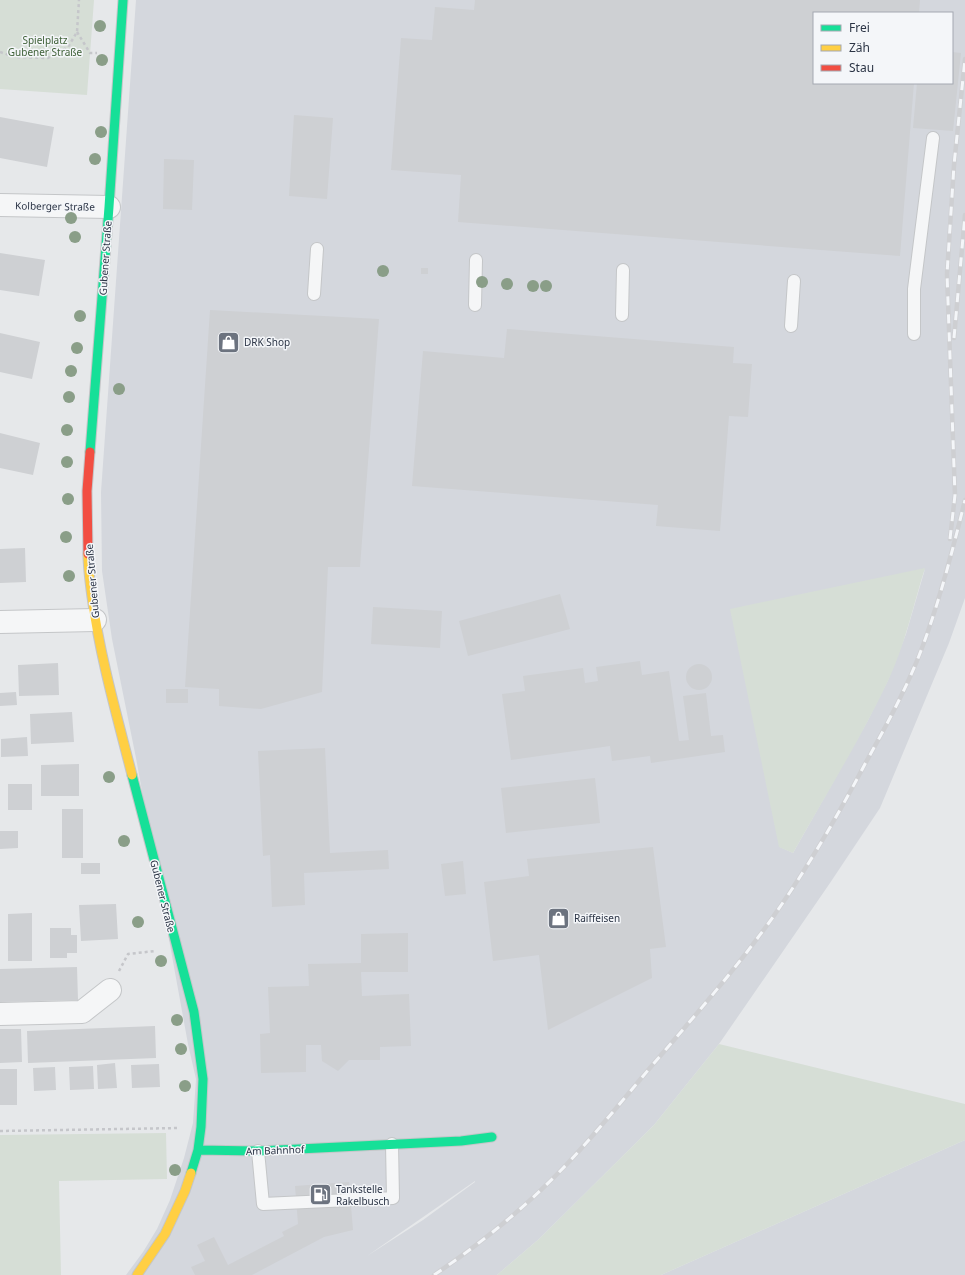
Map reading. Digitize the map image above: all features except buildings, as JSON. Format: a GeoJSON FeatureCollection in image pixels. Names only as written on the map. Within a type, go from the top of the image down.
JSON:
{"type":"FeatureCollection","features":[{"type":"Feature","properties":{"kind":"street","name":"Gubener Straße"},"geometry":{"type":"LineString","coordinates":[[123,0],[87,491],[88,565],[95,620],[104,666],[194,1012],[203,1079],[201,1127],[198,1150]]}},
{"type":"Feature","properties":{"kind":"street","name":"Kolberger Straße"},"geometry":{"type":"LineString","coordinates":[[0,205],[109,207]]}},
{"type":"Feature","properties":{"kind":"street"},"geometry":{"type":"LineString","coordinates":[[0,622],[95,620]]}},
{"type":"Feature","properties":{"kind":"street"},"geometry":{"type":"LineString","coordinates":[[0,1014],[82,1012],[110,990]]}},
{"type":"Feature","properties":{"kind":"street","name":"Am Bahnhof"},"geometry":{"type":"LineString","coordinates":[[198,1150],[258,1151],[461,1141],[492,1137]]}},
{"type":"Feature","properties":{"kind":"street"},"geometry":{"type":"LineString","coordinates":[[137,1275],[165,1234],[175,1214],[185,1191],[198,1150]]}},
{"type":"Feature","properties":{"kind":"lane"},"geometry":{"type":"LineString","coordinates":[[914,334],[914,289],[933,138]]}},
{"type":"Feature","properties":{"kind":"lane"},"geometry":{"type":"LineString","coordinates":[[314,294],[317,249]]}},
{"type":"Feature","properties":{"kind":"lane"},"geometry":{"type":"LineString","coordinates":[[475,305],[476,260]]}},
{"type":"Feature","properties":{"kind":"lane"},"geometry":{"type":"LineString","coordinates":[[622,315],[623,270]]}},
{"type":"Feature","properties":{"kind":"lane"},"geometry":{"type":"LineString","coordinates":[[791,326],[794,281]]}},
{"type":"Feature","properties":{"kind":"lane"},"geometry":{"type":"LineString","coordinates":[[258,1151],[262,1204],[394,1198],[392,1144]]}},
{"type":"Feature","properties":{"kind":"path"},"geometry":{"type":"LineString","coordinates":[[0,52],[16,57],[48,58],[68,47],[77,32],[79,0]]}},
{"type":"Feature","properties":{"kind":"path"},"geometry":{"type":"LineString","coordinates":[[77,32],[90,52],[120,54]]}},
{"type":"Feature","properties":{"kind":"path"},"geometry":{"type":"LineString","coordinates":[[110,990],[128,954],[152,952],[176,945]]}},
{"type":"Feature","properties":{"kind":"path"},"geometry":{"type":"LineString","coordinates":[[0,1132],[201,1127]]}},
{"type":"Feature","properties":{"kind":"shaded area"},"geometry":{"type":"Polygon","coordinates":[[[136,0],[965,0],[965,598],[949,643],[880,808],[719,1044],[654,1125],[539,1239],[497,1275],[126,1275],[143,1252],[157,1229],[170,1200],[184,1158],[193,1123],[196,1079],[188,1044],[136,758],[112,639],[102,571],[101,492],[136,0]],[[925,569],[780,847],[793,853],[867,722],[888,680],[906,634],[925,569]],[[475,1181],[367,1256],[423,1220],[475,1181]]]}},
{"type":"Feature","properties":{"kind":"shaded area"},"geometry":{"type":"Polygon","coordinates":[[[965,1140],[965,1275],[661,1275],[965,1140]]]}},
{"type":"Feature","properties":{"kind":"green space","name":"Spielplatz Gubener Straße"},"geometry":{"type":"Polygon","coordinates":[[[0,0],[94,0],[87,95],[0,89],[0,0]]]}},
{"type":"Feature","properties":{"kind":"green space"},"geometry":{"type":"Polygon","coordinates":[[[925,568],[899,654],[888,681],[866,725],[793,853],[779,847],[730,609],[925,568]]]}},
{"type":"Feature","properties":{"kind":"green space"},"geometry":{"type":"Polygon","coordinates":[[[719,1044],[965,1104],[965,1140],[661,1275],[497,1275],[539,1239],[654,1125],[719,1044]]]}},
{"type":"Feature","properties":{"kind":"green space"},"geometry":{"type":"Polygon","coordinates":[[[166,1133],[167,1179],[59,1181],[61,1275],[0,1275],[0,1135],[166,1133]]]}},
{"type":"Feature","properties":{"kind":"railway"},"geometry":{"type":"LineString","coordinates":[[950,539],[955,495],[947,274],[954,165],[965,59]]}},
{"type":"Feature","properties":{"kind":"railway"},"geometry":{"type":"LineString","coordinates":[[954,338],[965,215]]}},
{"type":"Feature","properties":{"kind":"railway"},"geometry":{"type":"LineString","coordinates":[[434,1275],[470,1250],[504,1223],[537,1194],[567,1164],[713,994],[768,924],[807,866],[843,805],[910,678],[935,612],[965,500]]}},
{"type":"Feature","properties":{"kind":"traffic: fast"},"geometry":{"type":"LineString","coordinates":[[90,452],[123,0]]}},
{"type":"Feature","properties":{"kind":"traffic: fast"},"geometry":{"type":"LineString","coordinates":[[132,775],[194,1012],[203,1079],[201,1127],[198,1150],[191,1173]]}},
{"type":"Feature","properties":{"kind":"traffic: fast"},"geometry":{"type":"LineString","coordinates":[[198,1150],[258,1151],[461,1141],[492,1137]]}},
{"type":"Feature","properties":{"kind":"traffic: slow"},"geometry":{"type":"LineString","coordinates":[[88,554],[95,619],[109,686],[132,775]]}},
{"type":"Feature","properties":{"kind":"traffic: slow"},"geometry":{"type":"LineString","coordinates":[[137,1275],[165,1234],[185,1191],[191,1173]]}},
{"type":"Feature","properties":{"kind":"traffic: jam"},"geometry":{"type":"LineString","coordinates":[[88,554],[87,491],[90,452]]}},
{"type":"Feature","properties":{"kind":"place","name":"DRK Shop"},"geometry":{"type":"Point","coordinates":[228,342]}},
{"type":"Feature","properties":{"kind":"place","name":"Raiffeisen"},"geometry":{"type":"Point","coordinates":[559,918]}},
{"type":"Feature","properties":{"kind":"place","name":"Tankstelle Rakelbusch"},"geometry":{"type":"Point","coordinates":[321,1195]}}]}
